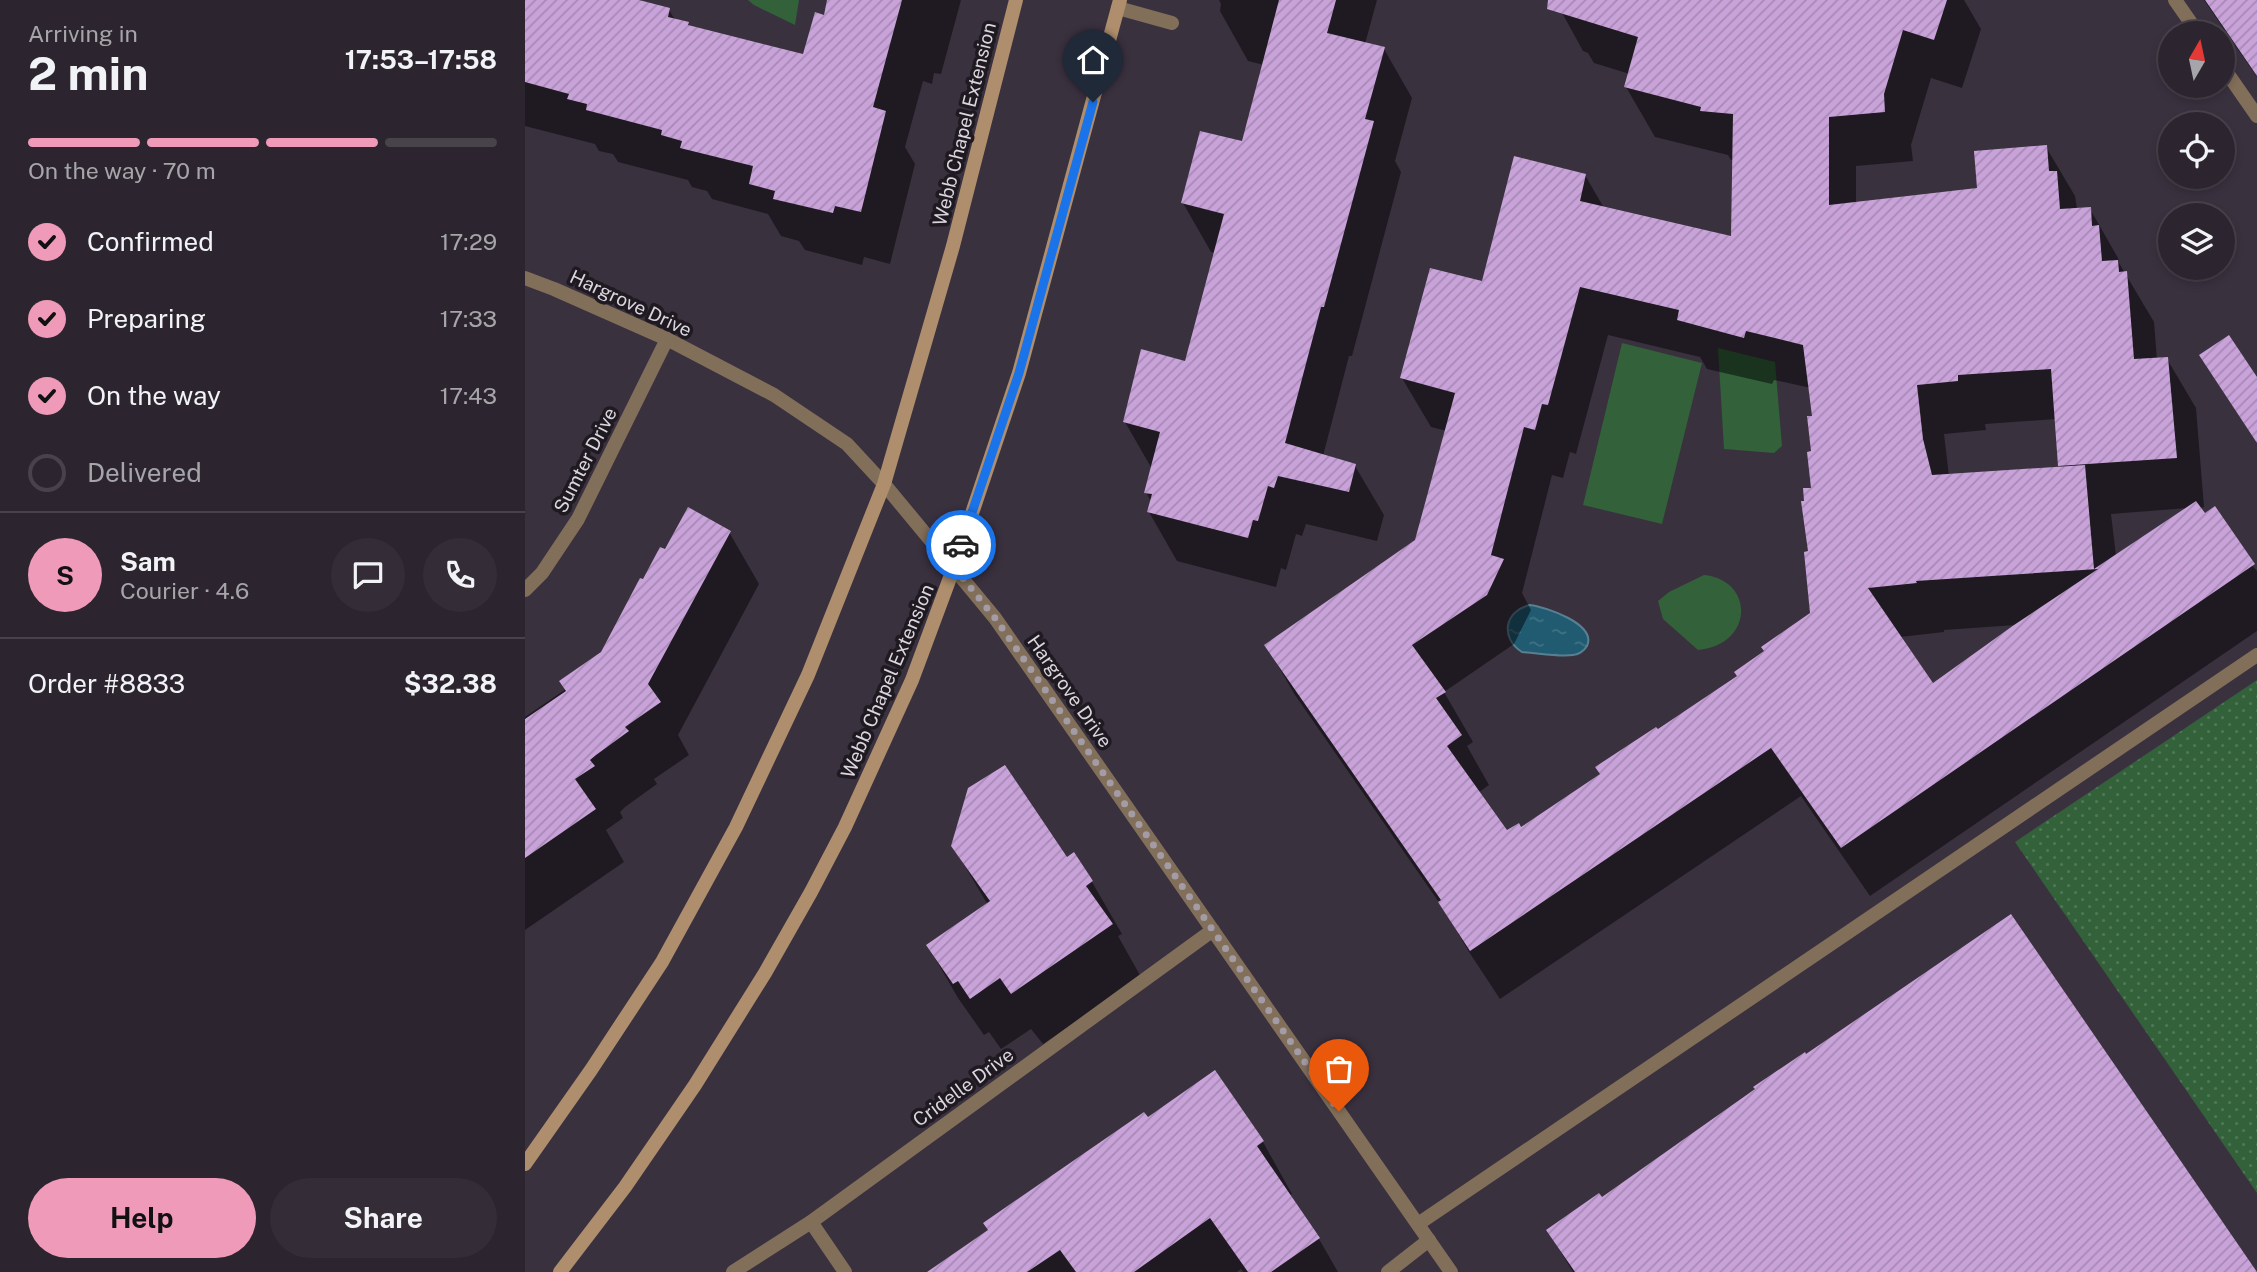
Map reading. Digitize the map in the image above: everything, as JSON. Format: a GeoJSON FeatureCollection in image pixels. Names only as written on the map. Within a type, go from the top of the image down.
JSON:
{"type":"FeatureCollection","features":[{"type":"Feature","properties":{"kind":"main road","name":"Webb Chapel Extension"},"geometry":{"type":"LineString","coordinates":[[525,1164],[662,962],[736,827],[808,675],[884,484],[953,246],[1016,0]]}},
{"type":"Feature","properties":{"kind":"main road","name":"Webb Chapel Extension"},"geometry":{"type":"LineString","coordinates":[[560,1272],[625,1187],[695,1084],[765,973],[845,827],[912,680],[954,567],[1019,373],[1119,4]]}},
{"type":"Feature","properties":{"kind":"street"},"geometry":{"type":"LineString","coordinates":[[2175,0],[2190,21]]}},
{"type":"Feature","properties":{"kind":"street"},"geometry":{"type":"LineString","coordinates":[[1119,4],[1172,23]]}},
{"type":"Feature","properties":{"kind":"street"},"geometry":{"type":"LineString","coordinates":[[2235,85],[2257,116]]}},
{"type":"Feature","properties":{"kind":"street","name":"Hargrove Drive"},"geometry":{"type":"LineString","coordinates":[[525,278],[667,339],[774,395],[847,444],[884,484],[995,618],[1451,1272]]}},
{"type":"Feature","properties":{"kind":"street","name":"Sumter Drive"},"geometry":{"type":"LineString","coordinates":[[525,590],[542,573],[578,519],[667,339]]}},
{"type":"Feature","properties":{"kind":"street"},"geometry":{"type":"LineString","coordinates":[[1418,1224],[2257,654]]}},
{"type":"Feature","properties":{"kind":"street","name":"Cridelle Drive"},"geometry":{"type":"LineString","coordinates":[[733,1272],[811,1222],[1213,930]]}},
{"type":"Feature","properties":{"kind":"street"},"geometry":{"type":"LineString","coordinates":[[811,1222],[845,1272]]}},
{"type":"Feature","properties":{"kind":"street"},"geometry":{"type":"LineString","coordinates":[[1388,1272],[1429,1240]]}},
{"type":"Feature","properties":{"kind":"green space"},"geometry":{"type":"Polygon","coordinates":[[[748,0],[799,0],[795,25],[754,5],[748,0]]]}},
{"type":"Feature","properties":{"kind":"green space"},"geometry":{"type":"Polygon","coordinates":[[[1622,343],[1702,363],[1662,524],[1583,505],[1622,343]]]}},
{"type":"Feature","properties":{"kind":"green space"},"geometry":{"type":"Polygon","coordinates":[[[1718,348],[1775,362],[1782,446],[1774,453],[1724,449],[1718,348]]]}},
{"type":"Feature","properties":{"kind":"green space"},"geometry":{"type":"Polygon","coordinates":[[[1704,575],[1721,579],[1732,588],[1739,600],[1741,612],[1738,625],[1730,637],[1716,646],[1698,650],[1663,619],[1658,601],[1669,592],[1704,575]]]}},
{"type":"Feature","properties":{"kind":"green space"},"geometry":{"type":"Polygon","coordinates":[[[2257,680],[2257,1193],[2015,842],[2257,680]]]}},
{"type":"Feature","properties":{"kind":"water"},"geometry":{"type":"Polygon","coordinates":[[[1530,605],[1558,613],[1578,624],[1588,638],[1586,648],[1577,654],[1567,655],[1522,652],[1510,640],[1508,626],[1515,613],[1530,605]]]}},
{"type":"Feature","properties":{"kind":"building"},"geometry":{"type":"Polygon","coordinates":[[[525,0],[639,0],[670,8],[668,17],[689,22],[688,25],[803,54],[815,12],[824,15],[827,0],[902,0],[873,107],[886,111],[861,212],[835,206],[833,213],[773,199],[775,191],[749,184],[753,166],[680,148],[682,141],[661,135],[662,130],[586,110],[587,104],[567,99],[569,94],[525,82],[525,0]]]}},
{"type":"Feature","properties":{"kind":"building"},"geometry":{"type":"Polygon","coordinates":[[[1279,0],[1336,0],[1327,33],[1385,47],[1365,119],[1374,121],[1285,443],[1356,464],[1349,492],[1278,476],[1274,488],[1268,486],[1258,521],[1253,520],[1248,538],[1147,512],[1152,494],[1144,493],[1160,432],[1123,422],[1141,349],[1185,361],[1224,214],[1181,203],[1200,131],[1242,141],[1279,0]]]}},
{"type":"Feature","properties":{"kind":"building"},"geometry":{"type":"Polygon","coordinates":[[[1548,0],[1947,0],[1934,40],[1903,30],[1884,94],[1885,112],[1829,117],[1829,205],[1977,188],[1974,151],[2047,145],[2049,171],[2057,171],[2060,209],[2091,207],[2092,226],[2099,225],[2102,261],[2118,260],[2119,272],[2127,271],[2134,359],[2168,357],[2177,458],[2058,466],[2051,369],[1958,375],[1958,381],[1917,385],[1923,439],[1932,475],[2085,465],[2094,569],[2196,501],[2205,513],[2215,506],[2255,564],[1841,848],[1771,748],[1470,951],[1438,902],[1441,900],[1264,645],[1415,540],[1455,393],[1400,378],[1430,268],[1482,281],[1514,156],[1586,174],[1580,201],[1731,236],[1733,114],[1700,111],[1701,107],[1624,87],[1638,37],[1547,9],[1548,0]],[[1580,287],[1548,405],[1542,404],[1535,430],[1524,427],[1491,555],[1504,559],[1487,595],[1412,645],[1446,692],[1436,698],[1462,735],[1447,746],[1507,830],[1519,823],[1521,827],[1600,774],[1595,767],[1737,676],[1734,672],[1764,651],[1761,647],[1810,613],[1804,552],[1808,551],[1801,501],[1804,501],[1803,488],[1811,488],[1807,416],[1812,416],[1803,345],[1746,331],[1744,338],[1677,320],[1679,310],[1580,287]],[[2098,569],[1916,581],[1917,583],[1868,588],[1933,683],[2098,569]]]}},
{"type":"Feature","properties":{"kind":"building"},"geometry":{"type":"Polygon","coordinates":[[[2205,0],[2257,0],[2257,76],[2235,44],[2235,21],[2219,21],[2205,0]]]}},
{"type":"Feature","properties":{"kind":"building"},"geometry":{"type":"Polygon","coordinates":[[[2229,335],[2257,377],[2257,443],[2199,355],[2229,335]]]}},
{"type":"Feature","properties":{"kind":"building"},"geometry":{"type":"Polygon","coordinates":[[[688,507],[731,531],[648,684],[661,702],[625,727],[629,731],[590,760],[595,766],[575,779],[596,809],[525,858],[525,719],[566,691],[559,681],[601,652],[640,578],[643,579],[660,547],[665,549],[688,507]]]}},
{"type":"Feature","properties":{"kind":"building"},"geometry":{"type":"Polygon","coordinates":[[[1005,765],[1067,857],[1074,852],[1093,881],[1086,886],[1113,924],[1011,994],[1000,978],[970,999],[958,981],[953,984],[926,945],[990,901],[951,846],[968,788],[1005,765]]]}},
{"type":"Feature","properties":{"kind":"building"},"geometry":{"type":"Polygon","coordinates":[[[2011,914],[2257,1272],[1575,1272],[1546,1230],[1599,1193],[1602,1197],[1755,1089],[1753,1087],[1805,1052],[1806,1054],[2011,914]]]}},
{"type":"Feature","properties":{"kind":"building"},"geometry":{"type":"Polygon","coordinates":[[[1215,1070],[1264,1141],[1257,1146],[1320,1238],[1271,1272],[1248,1272],[1210,1218],[1134,1272],[1076,1272],[1060,1250],[1027,1272],[927,1272],[988,1230],[983,1223],[1144,1112],[1148,1117],[1215,1070]]]}},
{"type":"Feature","properties":{"kind":"way so far"},"geometry":{"type":"LineString","coordinates":[[961,545],[954,567],[995,618],[1339,1111]]}},
{"type":"Feature","properties":{"kind":"route"},"geometry":{"type":"LineString","coordinates":[[961,545],[1019,373],[1093,102]]}}]}
